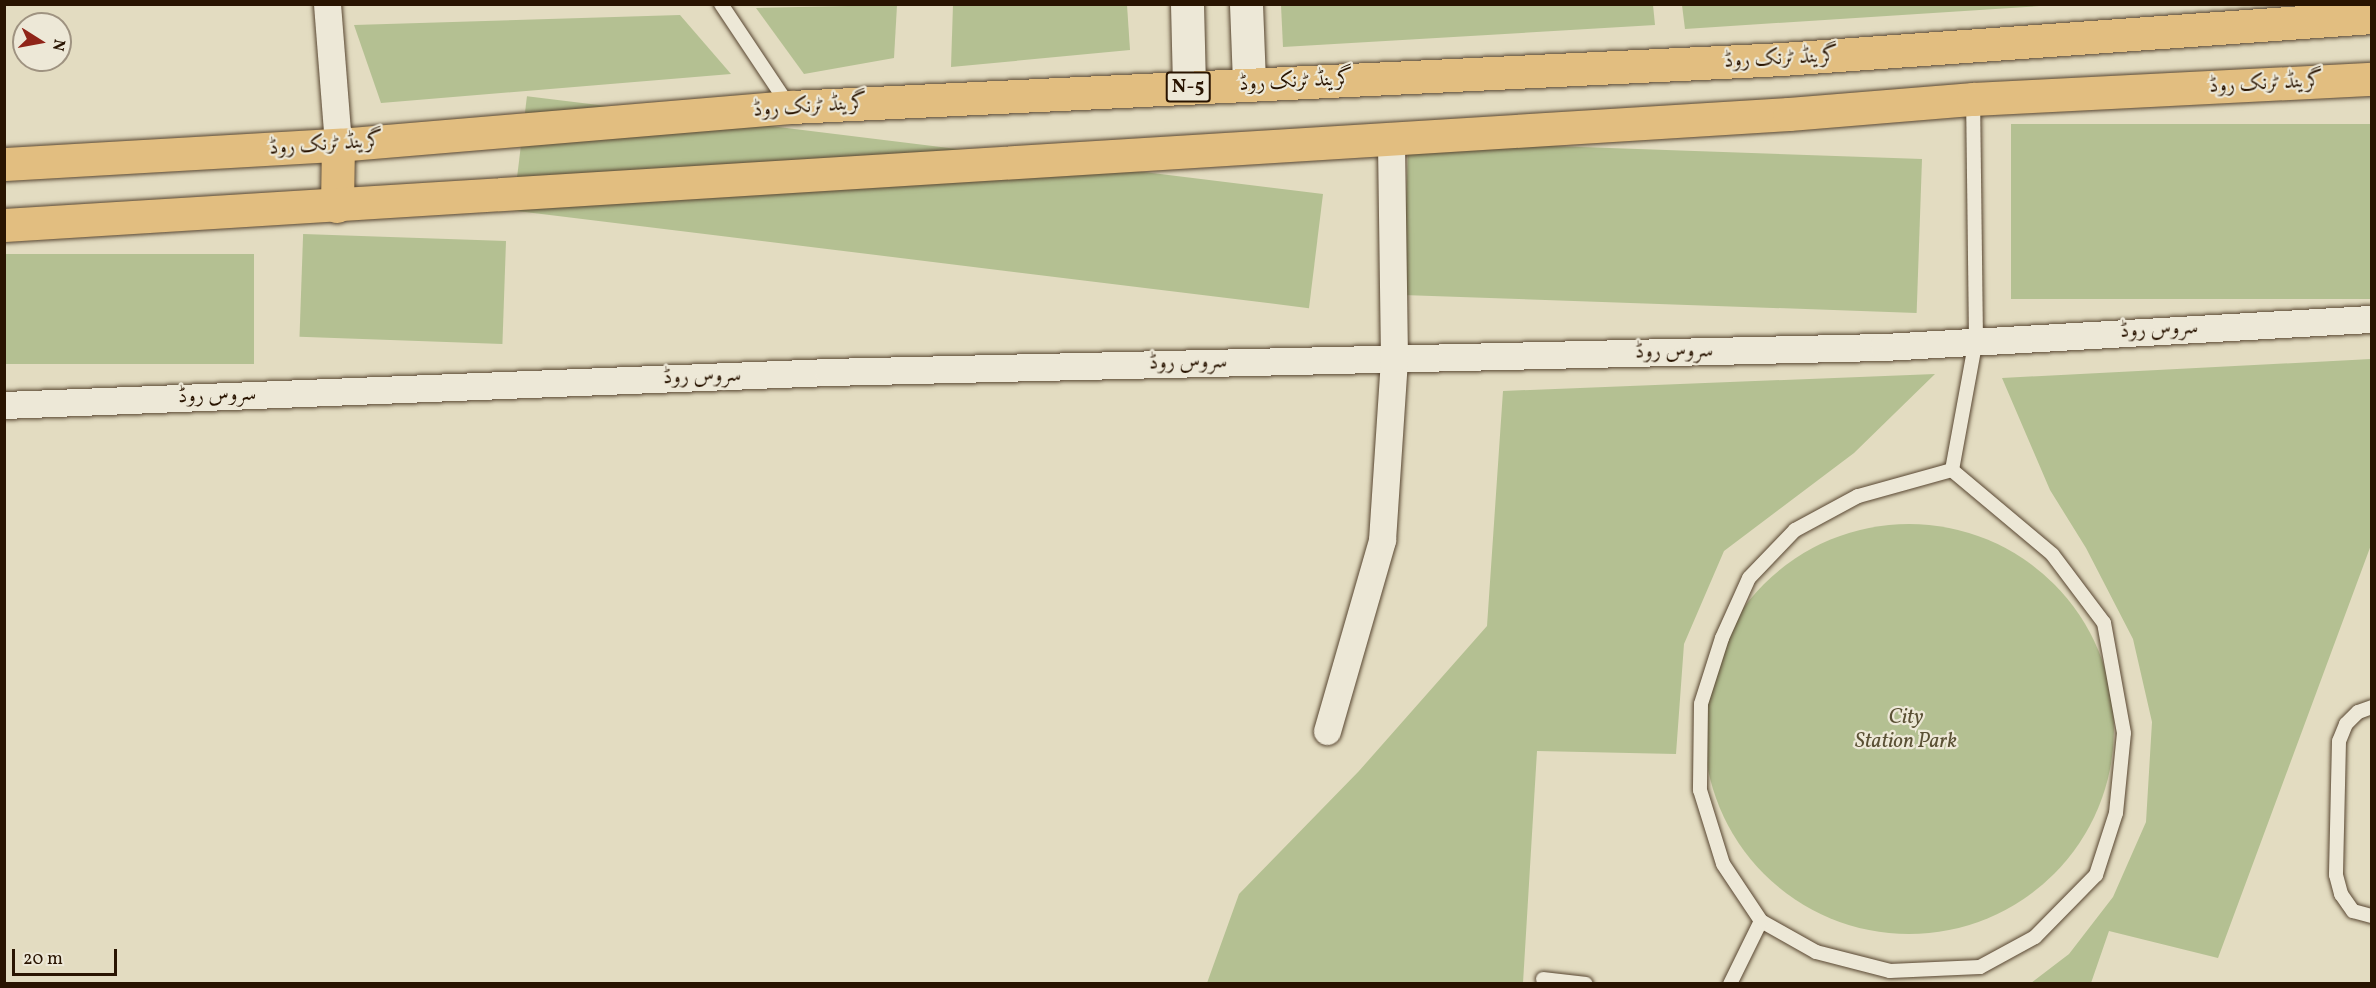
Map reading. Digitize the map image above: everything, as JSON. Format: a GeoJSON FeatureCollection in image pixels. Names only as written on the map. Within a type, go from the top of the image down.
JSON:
{"type":"FeatureCollection","features":[{"type":"Feature","properties":{"kind":"highway","name":"گرینڈ ٹرنک روڈ"},"geometry":{"type":"LineString","coordinates":[[4,164],[338,145],[791,108],[1248,84],[1782,60],[2372,17]]}},
{"type":"Feature","properties":{"kind":"highway","name":"گرینڈ ٹرنک روڈ"},"geometry":{"type":"LineString","coordinates":[[4,225],[337,206],[1391,136],[1789,114],[1973,99],[2372,79]]}},
{"type":"Feature","properties":{"kind":"highway"},"geometry":{"type":"LineString","coordinates":[[337,206],[338,145]]}},
{"type":"Feature","properties":{"kind":"street"},"geometry":{"type":"LineString","coordinates":[[327,4],[338,145]]}},
{"type":"Feature","properties":{"kind":"street"},"geometry":{"type":"LineString","coordinates":[[1186,4],[1189,87]]}},
{"type":"Feature","properties":{"kind":"street"},"geometry":{"type":"LineString","coordinates":[[1246,4],[1248,84]]}},
{"type":"Feature","properties":{"kind":"street"},"geometry":{"type":"LineString","coordinates":[[1327,731],[1382,540],[1394,358],[1391,136]]}},
{"type":"Feature","properties":{"kind":"street","name":"سروس روڈ"},"geometry":{"type":"LineString","coordinates":[[4,405],[828,372],[1884,347],[1976,339],[2372,319]]}},
{"type":"Feature","properties":{"kind":"lane"},"geometry":{"type":"LineString","coordinates":[[721,4],[791,108]]}},
{"type":"Feature","properties":{"kind":"lane"},"geometry":{"type":"LineString","coordinates":[[1952,470],[1976,339],[1973,99]]}},
{"type":"Feature","properties":{"kind":"lane"},"geometry":{"type":"LineString","coordinates":[[1952,470],[2052,554],[2104,623],[2124,733],[2116,813],[2096,875],[2035,937],[1980,967],[1890,970],[1816,952],[1761,921],[1723,864],[1700,790],[1701,704],[1722,638],[1749,578],[1795,530],[1858,496],[1952,470]]}},
{"type":"Feature","properties":{"kind":"lane"},"geometry":{"type":"LineString","coordinates":[[2372,707],[2358,712],[2346,724],[2338,741],[2336,875],[2342,894],[2353,911],[2372,916]]}},
{"type":"Feature","properties":{"kind":"lane"},"geometry":{"type":"LineString","coordinates":[[1730,984],[1761,921]]}},
{"type":"Feature","properties":{"kind":"lane"},"geometry":{"type":"LineString","coordinates":[[1543,979],[1586,984]]}},
{"type":"Feature","properties":{"kind":"green space"},"geometry":{"type":"Polygon","coordinates":[[[1682,4],[2057,5],[1685,29],[1682,4]]]}},
{"type":"Feature","properties":{"kind":"green space"},"geometry":{"type":"Polygon","coordinates":[[[897,5],[894,58],[804,74],[756,8],[897,5]]]}},
{"type":"Feature","properties":{"kind":"green space"},"geometry":{"type":"Polygon","coordinates":[[[953,5],[1127,5],[1130,50],[951,67],[953,5]]]}},
{"type":"Feature","properties":{"kind":"green space"},"geometry":{"type":"Polygon","coordinates":[[[1281,5],[1653,5],[1655,25],[1283,47],[1281,5]]]}},
{"type":"Feature","properties":{"kind":"green space"},"geometry":{"type":"Polygon","coordinates":[[[680,15],[731,74],[381,103],[354,25],[680,15]]]}},
{"type":"Feature","properties":{"kind":"green space"},"geometry":{"type":"Polygon","coordinates":[[[527,96],[1323,194],[1309,308],[513,210],[527,96]]]}},
{"type":"Feature","properties":{"kind":"green space"},"geometry":{"type":"Polygon","coordinates":[[[2011,124],[2371,124],[2371,299],[2011,299],[2011,124]]]}},
{"type":"Feature","properties":{"kind":"green space"},"geometry":{"type":"Polygon","coordinates":[[[1408,141],[1922,159],[1917,313],[1403,295],[1408,141]]]}},
{"type":"Feature","properties":{"kind":"green space"},"geometry":{"type":"Polygon","coordinates":[[[303,234],[506,241],[502,344],[300,337],[303,234]]]}},
{"type":"Feature","properties":{"kind":"green space"},"geometry":{"type":"Polygon","coordinates":[[[5,254],[254,254],[254,364],[5,364],[5,254]]]}},
{"type":"Feature","properties":{"kind":"green space"},"geometry":{"type":"Polygon","coordinates":[[[2371,359],[2371,545],[2218,958],[2109,931],[2091,983],[2031,983],[2069,954],[2113,897],[2146,822],[2152,722],[2133,639],[2086,548],[2050,490],[2002,378],[2371,359]]]}},
{"type":"Feature","properties":{"kind":"green space"},"geometry":{"type":"Polygon","coordinates":[[[1935,374],[1854,453],[1724,551],[1684,644],[1676,754],[1537,751],[1523,983],[1207,983],[1239,894],[1359,771],[1487,626],[1503,391],[1935,374]]]}},
{"type":"Feature","properties":{"kind":"green space","name":"City Station Park"},"geometry":{"type":"Polygon","coordinates":[[[1909,524],[1949,528],[1988,539],[2023,558],[2054,584],[2080,615],[2099,650],[2110,689],[2114,729],[2110,769],[2099,808],[2080,843],[2054,874],[2023,900],[1988,919],[1949,930],[1909,934],[1869,930],[1830,919],[1795,900],[1764,874],[1738,843],[1719,808],[1708,769],[1704,729],[1708,689],[1719,650],[1738,615],[1764,584],[1795,558],[1830,539],[1869,528],[1909,524]]]}}]}
